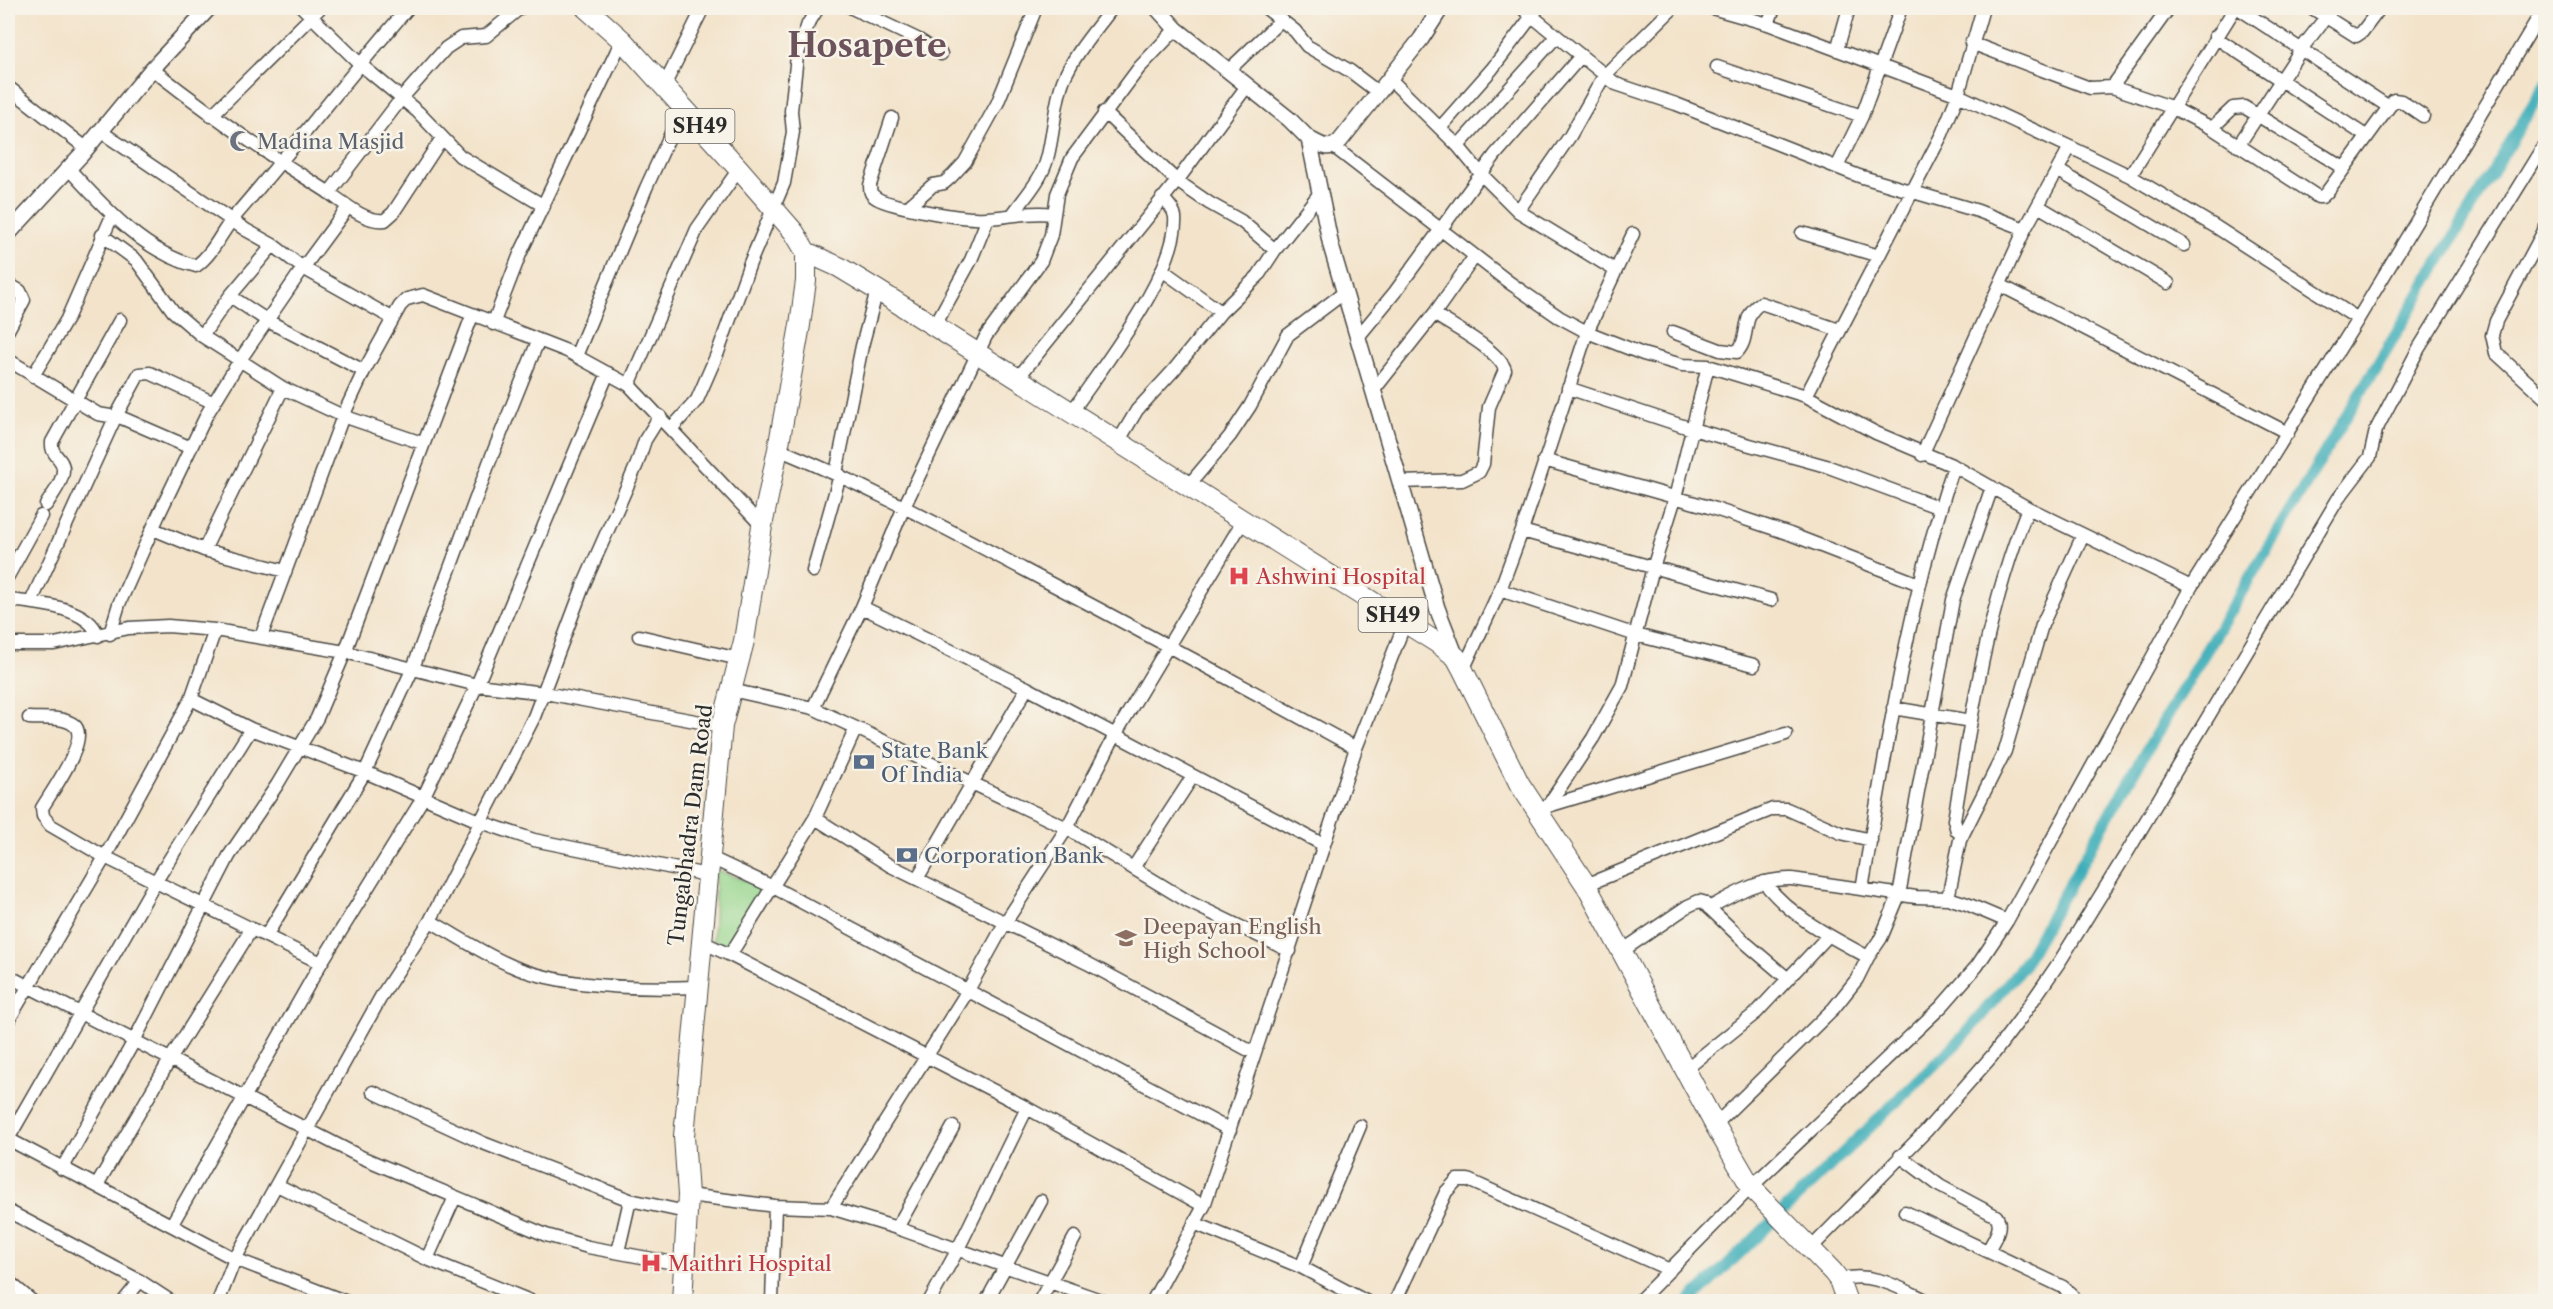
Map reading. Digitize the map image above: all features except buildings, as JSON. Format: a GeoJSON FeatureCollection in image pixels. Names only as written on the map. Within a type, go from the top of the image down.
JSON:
{"type":"FeatureCollection","features":[{"type":"Feature","properties":{"kind":"main road","name":"SH49"},"geometry":{"type":"LineString","coordinates":[[586,8],[622,40],[739,169],[794,232],[806,252],[839,267],[877,290],[1405,623],[1459,663],[1520,783],[1544,811],[1715,1125],[1754,1190],[1839,1280],[1845,1301]]}},
{"type":"Feature","properties":{"kind":"main road","name":"Tungabhadra Dam Road"},"geometry":{"type":"LineString","coordinates":[[682,1302],[687,1203],[684,1136],[700,941],[722,726],[739,658],[756,573],[762,526],[800,325],[806,281],[806,252]]}},
{"type":"Feature","properties":{"kind":"street"},"geometry":{"type":"LineString","coordinates":[[8,234],[208,8]]}},
{"type":"Feature","properties":{"kind":"street"},"geometry":{"type":"LineString","coordinates":[[68,168],[112,216],[144,241],[196,266],[208,256],[232,219],[282,163],[360,64],[408,8]]}},
{"type":"Feature","properties":{"kind":"street"},"geometry":{"type":"LineString","coordinates":[[329,193],[401,99],[454,42],[461,38],[486,36],[520,8]]}},
{"type":"Feature","properties":{"kind":"street"},"geometry":{"type":"LineString","coordinates":[[664,86],[703,8]]}},
{"type":"Feature","properties":{"kind":"street"},"geometry":{"type":"LineString","coordinates":[[671,429],[696,400],[718,352],[750,263],[784,183],[793,132],[791,111],[793,76],[808,24],[818,8]]}},
{"type":"Feature","properties":{"kind":"street"},"geometry":{"type":"LineString","coordinates":[[852,8],[919,40],[941,54]]}},
{"type":"Feature","properties":{"kind":"street"},"geometry":{"type":"LineString","coordinates":[[908,207],[933,185],[944,183],[964,162],[997,104],[1036,8]]}},
{"type":"Feature","properties":{"kind":"street"},"geometry":{"type":"LineString","coordinates":[[1012,214],[1040,176],[1047,160],[1055,111],[1064,81],[1075,59],[1112,8]]}},
{"type":"Feature","properties":{"kind":"street"},"geometry":{"type":"LineString","coordinates":[[1157,8],[1176,29],[1289,118],[1309,139],[1326,148],[1334,147],[1379,93],[1441,8]]}},
{"type":"Feature","properties":{"kind":"street"},"geometry":{"type":"LineString","coordinates":[[1266,8],[1307,46],[1350,71],[1379,93]]}},
{"type":"Feature","properties":{"kind":"street"},"geometry":{"type":"LineString","coordinates":[[1522,8],[1535,12],[1556,37],[1604,76],[1623,87],[1687,108],[1837,167],[1978,211],[2025,230]]}},
{"type":"Feature","properties":{"kind":"street"},"geometry":{"type":"LineString","coordinates":[[1518,211],[1570,135],[1604,76],[1673,8]]}},
{"type":"Feature","properties":{"kind":"street"},"geometry":{"type":"LineString","coordinates":[[1712,8],[1768,24],[1958,95],[2070,147],[2130,176],[2216,227],[2358,319]]}},
{"type":"Feature","properties":{"kind":"street"},"geometry":{"type":"LineString","coordinates":[[1768,24],[1774,8]]}},
{"type":"Feature","properties":{"kind":"street"},"geometry":{"type":"LineString","coordinates":[[1837,50],[1849,8]]}},
{"type":"Feature","properties":{"kind":"street"},"geometry":{"type":"LineString","coordinates":[[1837,167],[1862,116],[1901,8]]}},
{"type":"Feature","properties":{"kind":"street"},"geometry":{"type":"LineString","coordinates":[[1806,396],[1942,134],[1958,95],[1971,43],[1983,8]]}},
{"type":"Feature","properties":{"kind":"street"},"geometry":{"type":"LineString","coordinates":[[2112,87],[2169,8]]}},
{"type":"Feature","properties":{"kind":"street"},"geometry":{"type":"LineString","coordinates":[[2130,176],[2171,107],[2236,8],[2302,48],[2389,107]]}},
{"type":"Feature","properties":{"kind":"street"},"geometry":{"type":"LineString","coordinates":[[2312,8],[2329,13],[2356,36],[2362,32],[2380,8]]}},
{"type":"Feature","properties":{"kind":"street"},"geometry":{"type":"LineString","coordinates":[[1638,1302],[1942,1006],[1977,966],[2007,921],[2191,587],[2358,319],[2544,8]]}},
{"type":"Feature","properties":{"kind":"street"},"geometry":{"type":"LineString","coordinates":[[211,116],[311,10],[360,64],[418,112],[460,156],[544,206]]}},
{"type":"Feature","properties":{"kind":"street"},"geometry":{"type":"LineString","coordinates":[[1440,128],[1492,69],[1535,12]]}},
{"type":"Feature","properties":{"kind":"street"},"geometry":{"type":"LineString","coordinates":[[2238,146],[2302,48],[2329,13]]}},
{"type":"Feature","properties":{"kind":"street"},"geometry":{"type":"LineString","coordinates":[[1229,70],[1281,20]]}},
{"type":"Feature","properties":{"kind":"street"},"geometry":{"type":"LineString","coordinates":[[813,708],[862,607],[904,507],[987,336],[1041,261],[1051,235],[1053,214],[1062,176],[1104,112],[1139,68],[1176,29]]}},
{"type":"Feature","properties":{"kind":"street"},"geometry":{"type":"LineString","coordinates":[[1458,146],[1556,37]]}},
{"type":"Feature","properties":{"kind":"street"},"geometry":{"type":"LineString","coordinates":[[2216,37],[2366,136]]}},
{"type":"Feature","properties":{"kind":"street"},"geometry":{"type":"LineString","coordinates":[[493,324],[520,255],[622,40]]}},
{"type":"Feature","properties":{"kind":"street"},"geometry":{"type":"LineString","coordinates":[[1971,43],[2090,88],[2112,87],[2171,107],[2212,128],[2318,197],[2324,195],[2394,100],[2401,101],[2423,116]]}},
{"type":"Feature","properties":{"kind":"street"},"geometry":{"type":"LineString","coordinates":[[1358,337],[1395,292],[1495,155],[1581,56]]}},
{"type":"Feature","properties":{"kind":"street"},"geometry":{"type":"LineString","coordinates":[[1717,67],[1862,116]]}},
{"type":"Feature","properties":{"kind":"street"},"geometry":{"type":"LineString","coordinates":[[152,69],[211,116],[348,207],[375,220],[385,220],[393,213],[442,138]]}},
{"type":"Feature","properties":{"kind":"street"},"geometry":{"type":"LineString","coordinates":[[1390,79],[1458,146],[1482,175],[1518,211],[1615,270]]}},
{"type":"Feature","properties":{"kind":"street"},"geometry":{"type":"LineString","coordinates":[[1017,379],[1177,180],[1247,86]]}},
{"type":"Feature","properties":{"kind":"street"},"geometry":{"type":"LineString","coordinates":[[8,87],[86,148]]}},
{"type":"Feature","properties":{"kind":"street"},"geometry":{"type":"LineString","coordinates":[[2212,128],[2229,111],[2238,106],[2259,115],[2344,168]]}},
{"type":"Feature","properties":{"kind":"street"},"geometry":{"type":"LineString","coordinates":[[576,356],[646,188],[683,107]]}},
{"type":"Feature","properties":{"kind":"street"},"geometry":{"type":"LineString","coordinates":[[1104,112],[1177,180],[1209,203],[1241,221],[1275,250]]}},
{"type":"Feature","properties":{"kind":"street"},"geometry":{"type":"LineString","coordinates":[[892,118],[870,185],[870,192],[874,197],[908,207],[974,218],[1012,214],[1053,214]]}},
{"type":"Feature","properties":{"kind":"street"},"geometry":{"type":"LineString","coordinates":[[100,131],[273,245],[303,268],[393,318]]}},
{"type":"Feature","properties":{"kind":"street"},"geometry":{"type":"LineString","coordinates":[[1309,139],[1331,246],[1437,608],[1459,663]]}},
{"type":"Feature","properties":{"kind":"street"},"geometry":{"type":"LineString","coordinates":[[1808,1245],[1900,1156],[1992,1056],[2061,961],[2338,499],[2370,457],[2376,430],[2419,348],[2546,142]]}},
{"type":"Feature","properties":{"kind":"street"},"geometry":{"type":"LineString","coordinates":[[1334,147],[1475,256],[1559,317],[1587,332],[1643,354],[1682,365],[1708,366],[1806,396],[1922,455],[1954,466],[2028,508],[2191,587]]}},
{"type":"Feature","properties":{"kind":"street"},"geometry":{"type":"LineString","coordinates":[[1922,455],[2025,230],[2070,147]]}},
{"type":"Feature","properties":{"kind":"street"},"geometry":{"type":"LineString","coordinates":[[629,385],[697,229],[739,169]]}},
{"type":"Feature","properties":{"kind":"street"},"geometry":{"type":"LineString","coordinates":[[2059,171],[2184,245]]}},
{"type":"Feature","properties":{"kind":"street"},"geometry":{"type":"LineString","coordinates":[[1118,442],[1137,410],[1173,371],[1221,312],[1258,276],[1275,250],[1320,193]]}},
{"type":"Feature","properties":{"kind":"street"},"geometry":{"type":"LineString","coordinates":[[1071,413],[1137,314],[1162,270],[1175,217],[1167,202],[1162,198]]}},
{"type":"Feature","properties":{"kind":"street"},"geometry":{"type":"LineString","coordinates":[[2038,206],[2168,283]]}},
{"type":"Feature","properties":{"kind":"street"},"geometry":{"type":"LineString","coordinates":[[104,635],[214,403],[240,360],[348,207]]}},
{"type":"Feature","properties":{"kind":"street"},"geometry":{"type":"LineString","coordinates":[[33,376],[67,319],[112,216]]}},
{"type":"Feature","properties":{"kind":"street"},"geometry":{"type":"LineString","coordinates":[[934,327],[971,260],[988,218]]}},
{"type":"Feature","properties":{"kind":"street"},"geometry":{"type":"LineString","coordinates":[[2546,227],[2496,321],[2492,335],[2496,353],[2546,399]]}},
{"type":"Feature","properties":{"kind":"street"},"geometry":{"type":"LineString","coordinates":[[1802,233],[1879,256]]}},
{"type":"Feature","properties":{"kind":"street"},"geometry":{"type":"LineString","coordinates":[[1459,663],[1500,590],[1522,531],[1587,332],[1633,234]]}},
{"type":"Feature","properties":{"kind":"street"},"geometry":{"type":"LineString","coordinates":[[102,235],[135,260],[173,310],[202,336],[283,388],[343,416],[422,442]]}},
{"type":"Feature","properties":{"kind":"street"},"geometry":{"type":"LineString","coordinates":[[202,336],[230,296],[273,245]]}},
{"type":"Feature","properties":{"kind":"street"},"geometry":{"type":"LineString","coordinates":[[1373,391],[1434,314],[1475,256]]}},
{"type":"Feature","properties":{"kind":"street"},"geometry":{"type":"LineString","coordinates":[[1162,270],[1221,312]]}},
{"type":"Feature","properties":{"kind":"street"},"geometry":{"type":"LineString","coordinates":[[8,284],[21,291],[24,300],[8,330]]}},
{"type":"Feature","properties":{"kind":"street"},"geometry":{"type":"LineString","coordinates":[[2000,285],[2288,433]]}},
{"type":"Feature","properties":{"kind":"street"},"geometry":{"type":"LineString","coordinates":[[813,571],[838,474],[862,346],[877,290]]}},
{"type":"Feature","properties":{"kind":"street"},"geometry":{"type":"LineString","coordinates":[[1188,486],[1230,436],[1288,335],[1345,292]]}},
{"type":"Feature","properties":{"kind":"street"},"geometry":{"type":"LineString","coordinates":[[261,637],[343,416],[364,371],[393,318],[407,299],[423,295],[576,356],[629,385],[762,526]]}},
{"type":"Feature","properties":{"kind":"street"},"geometry":{"type":"LineString","coordinates":[[230,296],[268,321],[364,371]]}},
{"type":"Feature","properties":{"kind":"street"},"geometry":{"type":"LineString","coordinates":[[1673,332],[1720,350],[1737,352],[1742,345],[1751,311],[1761,303],[1839,330]]}},
{"type":"Feature","properties":{"kind":"street"},"geometry":{"type":"LineString","coordinates":[[1401,483],[1462,480],[1479,472],[1483,464],[1489,407],[1505,370],[1504,365],[1491,352],[1434,314]]}},
{"type":"Feature","properties":{"kind":"street"},"geometry":{"type":"LineString","coordinates":[[62,1169],[134,1041],[229,856],[277,785],[297,747],[316,718],[345,652],[471,316]]}},
{"type":"Feature","properties":{"kind":"street"},"geometry":{"type":"LineString","coordinates":[[8,576],[64,472],[63,464],[53,453],[52,442],[120,320]]}},
{"type":"Feature","properties":{"kind":"street"},"geometry":{"type":"LineString","coordinates":[[266,936],[365,772],[413,668],[485,474],[538,341]]}},
{"type":"Feature","properties":{"kind":"street"},"geometry":{"type":"LineString","coordinates":[[8,360],[98,414],[122,418],[191,448]]}},
{"type":"Feature","properties":{"kind":"street"},"geometry":{"type":"LineString","coordinates":[[1544,811],[1609,712],[1622,686],[1653,568],[1675,498],[1708,366]]}},
{"type":"Feature","properties":{"kind":"street"},"geometry":{"type":"LineString","coordinates":[[31,602],[136,377],[146,372],[214,403]]}},
{"type":"Feature","properties":{"kind":"street"},"geometry":{"type":"LineString","coordinates":[[172,1224],[321,963],[423,798],[477,685],[608,373]]}},
{"type":"Feature","properties":{"kind":"street"},"geometry":{"type":"LineString","coordinates":[[204,550],[283,388]]}},
{"type":"Feature","properties":{"kind":"street"},"geometry":{"type":"LineString","coordinates":[[1568,388],[1692,429],[1826,466],[1940,508]]}},
{"type":"Feature","properties":{"kind":"street"},"geometry":{"type":"LineString","coordinates":[[218,1302],[235,1259],[382,995],[430,921],[481,822],[545,693],[584,584],[637,464],[645,440],[660,416]]}},
{"type":"Feature","properties":{"kind":"street"},"geometry":{"type":"LineString","coordinates":[[778,449],[838,474],[904,507],[1167,645],[1356,748]]}},
{"type":"Feature","properties":{"kind":"street"},"geometry":{"type":"LineString","coordinates":[[1544,460],[1790,534],[1919,584]]}},
{"type":"Feature","properties":{"kind":"street"},"geometry":{"type":"LineString","coordinates":[[1862,889],[1893,708],[1919,584],[1954,466]]}},
{"type":"Feature","properties":{"kind":"street"},"geometry":{"type":"LineString","coordinates":[[1715,1125],[1834,1008],[1857,980],[1868,957],[1881,938],[1899,895],[1953,600],[1992,487]]}},
{"type":"Feature","properties":{"kind":"street"},"geometry":{"type":"LineString","coordinates":[[1963,834],[1958,831],[1954,820],[1983,650],[2002,578],[2028,508]]}},
{"type":"Feature","properties":{"kind":"street"},"geometry":{"type":"LineString","coordinates":[[831,1208],[966,992],[1005,922],[1067,828],[1115,735],[1243,521]]}},
{"type":"Feature","properties":{"kind":"street"},"geometry":{"type":"LineString","coordinates":[[153,529],[204,550],[285,571]]}},
{"type":"Feature","properties":{"kind":"street"},"geometry":{"type":"LineString","coordinates":[[1522,531],[1771,600]]}},
{"type":"Feature","properties":{"kind":"street"},"geometry":{"type":"LineString","coordinates":[[1948,898],[1963,834],[2005,751],[2042,625],[2083,535]]}},
{"type":"Feature","properties":{"kind":"street"},"geometry":{"type":"LineString","coordinates":[[1500,590],[1636,635],[1754,665]]}},
{"type":"Feature","properties":{"kind":"street"},"geometry":{"type":"LineString","coordinates":[[8,600],[55,607],[88,619],[104,635]]}},
{"type":"Feature","properties":{"kind":"street"},"geometry":{"type":"LineString","coordinates":[[862,607],[1027,688],[1324,845]]}},
{"type":"Feature","properties":{"kind":"street"},"geometry":{"type":"LineString","coordinates":[[1152,1302],[1204,1206],[1356,748],[1405,623]]}},
{"type":"Feature","properties":{"kind":"street"},"geometry":{"type":"LineString","coordinates":[[8,644],[54,644],[129,628],[168,626],[215,630],[345,652],[477,685],[545,693],[722,726]]}},
{"type":"Feature","properties":{"kind":"street"},"geometry":{"type":"LineString","coordinates":[[8,1021],[105,857],[191,699],[215,630]]}},
{"type":"Feature","properties":{"kind":"street"},"geometry":{"type":"LineString","coordinates":[[639,636],[739,658]]}},
{"type":"Feature","properties":{"kind":"street"},"geometry":{"type":"LineString","coordinates":[[917,879],[1027,688]]}},
{"type":"Feature","properties":{"kind":"street"},"geometry":{"type":"LineString","coordinates":[[731,690],[813,708],[856,728],[1067,828],[1190,902],[1290,951]]}},
{"type":"Feature","properties":{"kind":"street"},"geometry":{"type":"LineString","coordinates":[[191,699],[251,729],[365,772],[481,822],[534,840],[708,866],[773,887],[966,992],[1230,1130]]}},
{"type":"Feature","properties":{"kind":"street"},"geometry":{"type":"LineString","coordinates":[[1893,708],[1971,721]]}},
{"type":"Feature","properties":{"kind":"street"},"geometry":{"type":"LineString","coordinates":[[29,718],[66,720],[77,728],[78,745],[42,808],[42,816],[50,825],[105,857],[321,963]]}},
{"type":"Feature","properties":{"kind":"street"},"geometry":{"type":"LineString","coordinates":[[730,955],[815,818],[856,728]]}},
{"type":"Feature","properties":{"kind":"street"},"geometry":{"type":"LineString","coordinates":[[251,729],[156,881],[8,1139],[235,1259],[347,1302]]}},
{"type":"Feature","properties":{"kind":"street"},"geometry":{"type":"LineString","coordinates":[[1544,811],[1786,734]]}},
{"type":"Feature","properties":{"kind":"street"},"geometry":{"type":"LineString","coordinates":[[1133,868],[1193,776]]}},
{"type":"Feature","properties":{"kind":"street"},"geometry":{"type":"LineString","coordinates":[[1586,885],[1773,809],[1787,809],[1841,833],[1871,840]]}},
{"type":"Feature","properties":{"kind":"street"},"geometry":{"type":"LineString","coordinates":[[815,818],[889,865],[1005,922],[1254,1053]]}},
{"type":"Feature","properties":{"kind":"street"},"geometry":{"type":"LineString","coordinates":[[1709,908],[1743,889],[1778,878],[1899,895],[1948,898],[2007,921]]}},
{"type":"Feature","properties":{"kind":"street"},"geometry":{"type":"LineString","coordinates":[[1764,882],[1783,905],[1828,936],[1868,957]]}},
{"type":"Feature","properties":{"kind":"street"},"geometry":{"type":"LineString","coordinates":[[1622,951],[1694,903],[1703,902],[1788,979]]}},
{"type":"Feature","properties":{"kind":"street"},"geometry":{"type":"LineString","coordinates":[[430,921],[488,954],[531,972],[564,980],[644,989],[696,987]]}},
{"type":"Feature","properties":{"kind":"street"},"geometry":{"type":"LineString","coordinates":[[97,1185],[171,1058],[251,930]]}},
{"type":"Feature","properties":{"kind":"street"},"geometry":{"type":"LineString","coordinates":[[1686,1069],[1757,1012],[1828,936]]}},
{"type":"Feature","properties":{"kind":"street"},"geometry":{"type":"LineString","coordinates":[[700,941],[1027,1108],[1204,1206]]}},
{"type":"Feature","properties":{"kind":"street"},"geometry":{"type":"LineString","coordinates":[[8,976],[361,1157],[546,1235],[588,1247],[684,1265]]}},
{"type":"Feature","properties":{"kind":"street"},"geometry":{"type":"LineString","coordinates":[[373,1092],[483,1143],[630,1200],[831,1208],[897,1228],[1050,1282],[1088,1298],[1106,1302]]}},
{"type":"Feature","properties":{"kind":"street"},"geometry":{"type":"LineString","coordinates":[[929,1302],[957,1251],[1027,1108]]}},
{"type":"Feature","properties":{"kind":"street"},"geometry":{"type":"LineString","coordinates":[[1301,1267],[1360,1126]]}},
{"type":"Feature","properties":{"kind":"street"},"geometry":{"type":"LineString","coordinates":[[897,1228],[953,1127]]}},
{"type":"Feature","properties":{"kind":"street"},"geometry":{"type":"LineString","coordinates":[[1900,1156],[1940,1186],[1996,1216],[1999,1220],[1999,1228],[1988,1251]]}},
{"type":"Feature","properties":{"kind":"street"},"geometry":{"type":"LineString","coordinates":[[1395,1302],[1446,1192],[1456,1180],[1468,1180],[1670,1270]]}},
{"type":"Feature","properties":{"kind":"street"},"geometry":{"type":"LineString","coordinates":[[277,1185],[427,1259],[533,1302]]}},
{"type":"Feature","properties":{"kind":"street"},"geometry":{"type":"LineString","coordinates":[[427,1259],[455,1197]]}},
{"type":"Feature","properties":{"kind":"street"},"geometry":{"type":"LineString","coordinates":[[618,1252],[630,1200]]}},
{"type":"Feature","properties":{"kind":"street"},"geometry":{"type":"LineString","coordinates":[[986,1302],[1041,1201]]}},
{"type":"Feature","properties":{"kind":"street"},"geometry":{"type":"LineString","coordinates":[[772,1302],[775,1206]]}},
{"type":"Feature","properties":{"kind":"street"},"geometry":{"type":"LineString","coordinates":[[8,1211],[140,1281],[172,1302]]}},
{"type":"Feature","properties":{"kind":"street"},"geometry":{"type":"LineString","coordinates":[[1905,1212],[2068,1291],[2072,1295],[2071,1302]]}},
{"type":"Feature","properties":{"kind":"street"},"geometry":{"type":"LineString","coordinates":[[1194,1223],[1301,1267],[1367,1302]]}},
{"type":"Feature","properties":{"kind":"street"},"geometry":{"type":"LineString","coordinates":[[1039,1302],[1075,1237]]}},
{"type":"Feature","properties":{"kind":"street"},"geometry":{"type":"LineString","coordinates":[[1839,1280],[1852,1276],[1872,1277],[1930,1302]]}},
{"type":"Feature","properties":{"kind":"street"},"geometry":{"type":"LineString","coordinates":[[8,1281],[33,1302]]}},
{"type":"Feature","properties":{"kind":"street"},"geometry":{"type":"LineString","coordinates":[[123,1302],[140,1281]]}},
{"type":"Feature","properties":{"kind":"green space"},"geometry":{"type":"Polygon","coordinates":[[[716,870],[766,888],[730,947],[713,940],[716,870]]]}},
{"type":"Feature","properties":{"kind":"waterway"},"geometry":{"type":"LineString","coordinates":[[1689,1302],[1961,1039],[2022,967],[2146,751],[2546,83]]}},
{"type":"Feature","properties":{"kind":"place","name":"Madina Masjid"},"geometry":{"type":"Point","coordinates":[240,141]}},
{"type":"Feature","properties":{"kind":"place","name":"Ashwini Hospital"},"geometry":{"type":"Point","coordinates":[1239,576]}},
{"type":"Feature","properties":{"kind":"place","name":"State Bank Of India"},"geometry":{"type":"Point","coordinates":[864,762]}},
{"type":"Feature","properties":{"kind":"place","name":"Corporation Bank"},"geometry":{"type":"Point","coordinates":[907,855]}},
{"type":"Feature","properties":{"kind":"place","name":"Deepayan English High School"},"geometry":{"type":"Point","coordinates":[1126,938]}},
{"type":"Feature","properties":{"kind":"place","name":"Maithri Hospital"},"geometry":{"type":"Point","coordinates":[651,1263]}},
{"type":"Feature","properties":{"kind":"district","name":"Hosapete"},"geometry":{"type":"Point","coordinates":[867,45]}}]}
